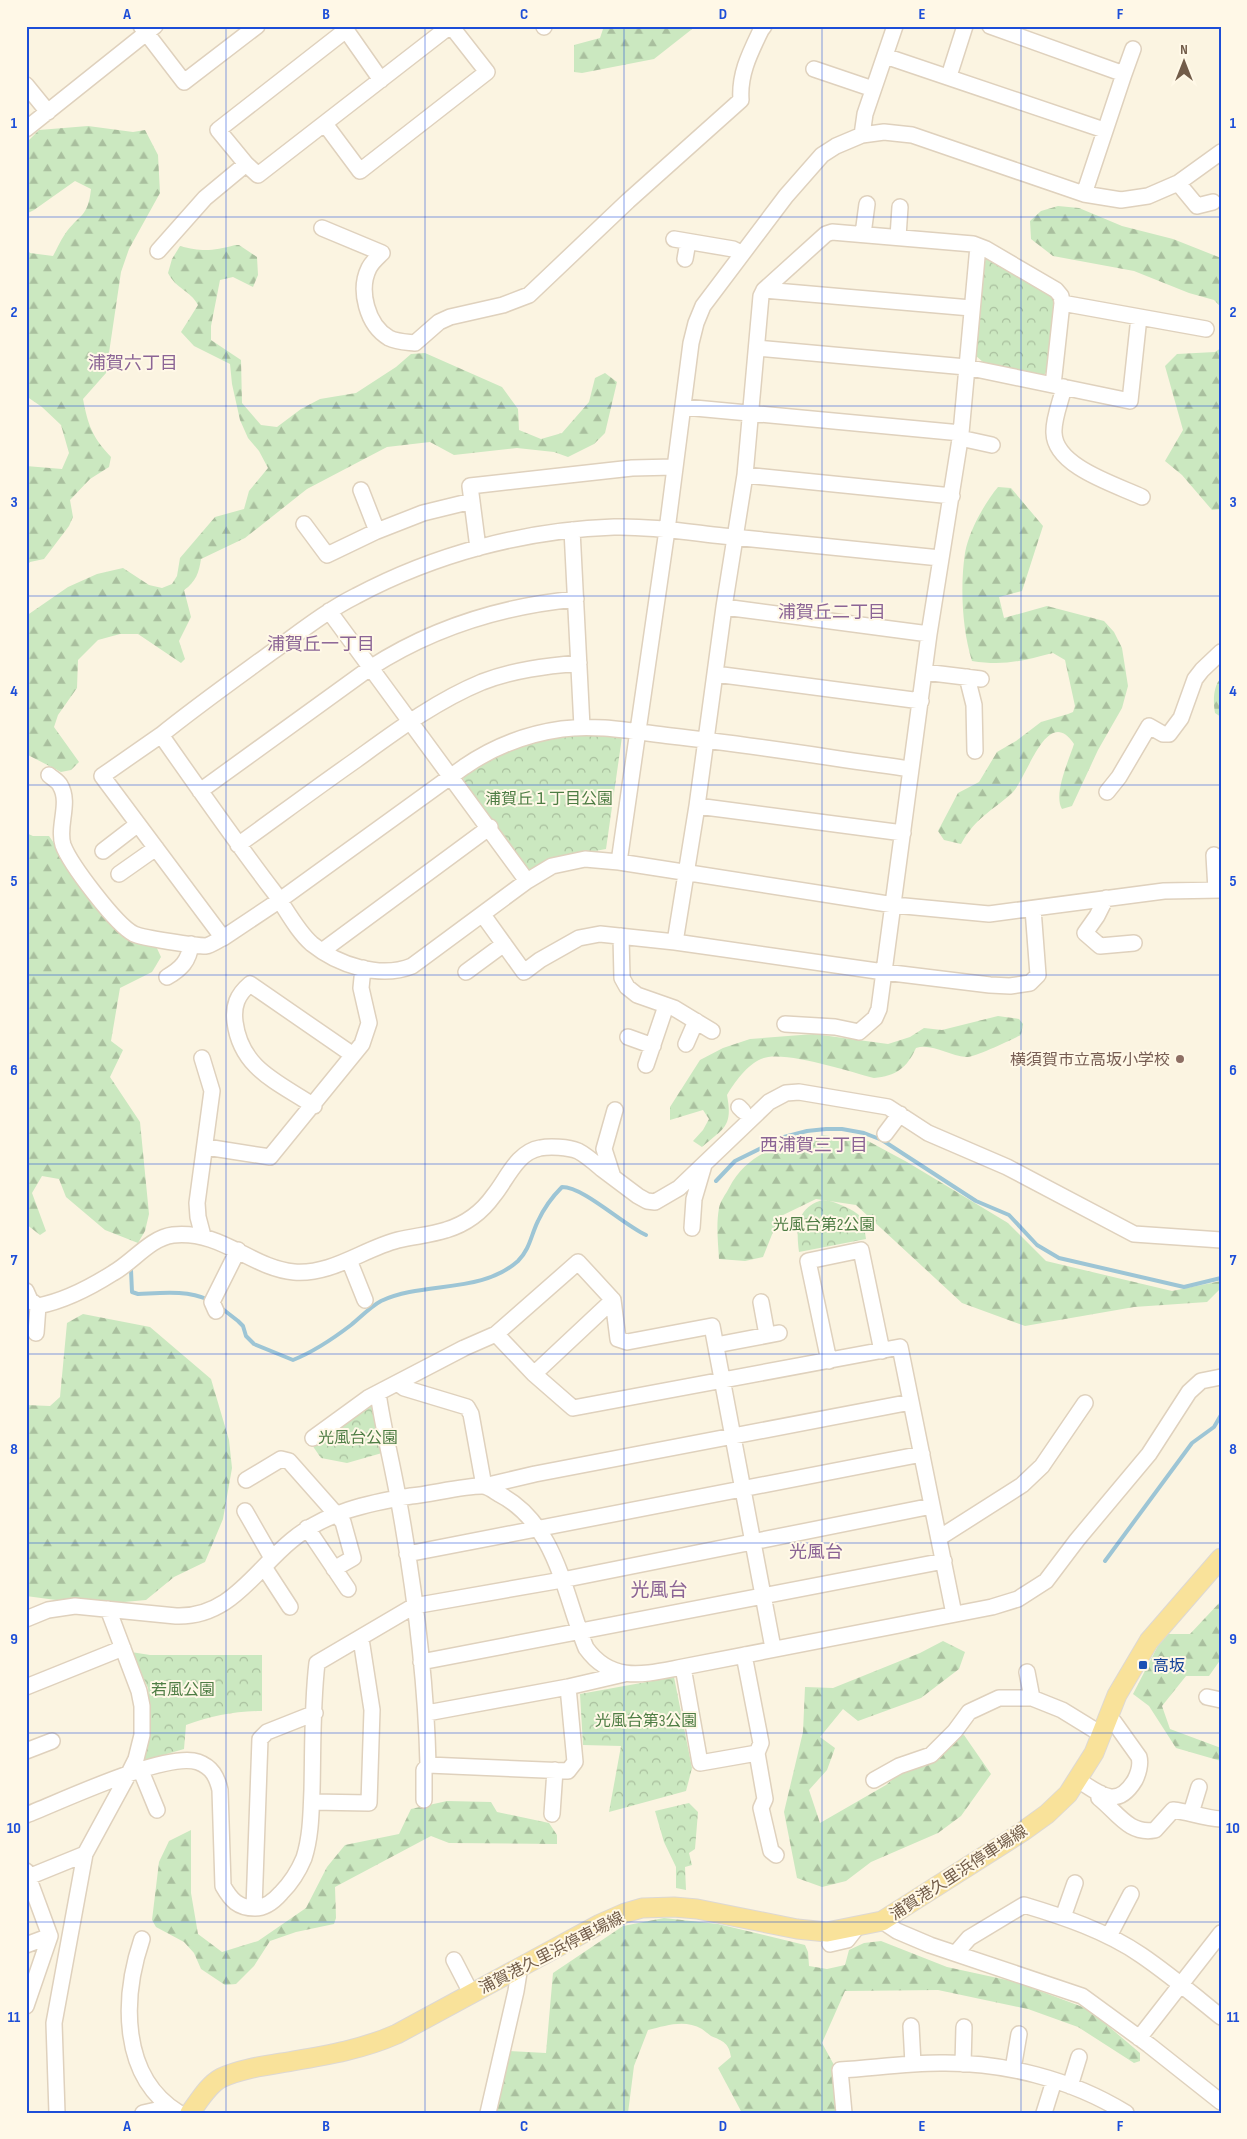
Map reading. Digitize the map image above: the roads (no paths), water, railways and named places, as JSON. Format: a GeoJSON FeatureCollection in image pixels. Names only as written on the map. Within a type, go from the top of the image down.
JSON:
{"type":"FeatureCollection","features":[{"type":"Feature","properties":{"kind":"main road","name":"浦賀港久里浜停車場線"},"geometry":{"type":"LineString","coordinates":[[190,2113],[206,2091],[220,2079],[263,2066],[371,2046],[397,2034],[520,1966],[625,1912],[642,1908],[697,1908],[797,1929],[827,1932],[882,1921],[1047,1814],[1068,1794],[1094,1753],[1104,1726],[1128,1675],[1149,1640],[1221,1558]]}},
{"type":"Feature","properties":{"kind":"street"},"geometry":{"type":"LineString","coordinates":[[26,129],[147,29],[184,82],[256,26]]}},
{"type":"Feature","properties":{"kind":"street"},"geometry":{"type":"LineString","coordinates":[[325,124],[360,171],[487,72],[450,26],[325,124],[258,175],[246,164],[218,130],[346,28],[381,80]]}},
{"type":"Feature","properties":{"kind":"street"},"geometry":{"type":"LineString","coordinates":[[322,228],[382,253],[369,268],[365,290],[366,300],[368,310],[377,328],[390,339],[398,342],[415,343],[439,322],[450,317],[503,305],[529,295],[741,100],[740,88],[746,62],[764,26]]}},
{"type":"Feature","properties":{"kind":"street"},"geometry":{"type":"LineString","coordinates":[[862,135],[865,114],[895,26]]}},
{"type":"Feature","properties":{"kind":"street"},"geometry":{"type":"LineString","coordinates":[[949,76],[965,26]]}},
{"type":"Feature","properties":{"kind":"street"},"geometry":{"type":"LineString","coordinates":[[990,26],[1124,74]]}},
{"type":"Feature","properties":{"kind":"street"},"geometry":{"type":"LineString","coordinates":[[1084,194],[1104,130],[1133,49]]}},
{"type":"Feature","properties":{"kind":"street"},"geometry":{"type":"LineString","coordinates":[[885,56],[949,76],[1104,130]]}},
{"type":"Feature","properties":{"kind":"street"},"geometry":{"type":"LineString","coordinates":[[814,69],[873,89]]}},
{"type":"Feature","properties":{"kind":"street"},"geometry":{"type":"LineString","coordinates":[[26,85],[48,112]]}},
{"type":"Feature","properties":{"kind":"street"},"geometry":{"type":"LineString","coordinates":[[619,862],[636,732],[667,530],[691,343],[696,323],[703,306],[741,253],[814,163],[836,146],[862,135],[884,132],[912,136],[1084,194],[1121,200],[1136,199],[1178,183],[1221,152]]}},
{"type":"Feature","properties":{"kind":"street"},"geometry":{"type":"LineString","coordinates":[[158,251],[205,198],[246,164]]}},
{"type":"Feature","properties":{"kind":"street"},"geometry":{"type":"LineString","coordinates":[[1178,183],[1197,206],[1212,202]]}},
{"type":"Feature","properties":{"kind":"street"},"geometry":{"type":"LineString","coordinates":[[864,234],[867,204]]}},
{"type":"Feature","properties":{"kind":"street"},"geometry":{"type":"LineString","coordinates":[[898,237],[900,207]]}},
{"type":"Feature","properties":{"kind":"street"},"geometry":{"type":"LineString","coordinates":[[675,942],[697,806],[724,607],[745,475],[761,296],[764,290],[826,234],[832,232],[965,242],[978,246],[1056,290],[1061,296],[1058,386],[1054,432],[1055,440],[1064,455],[1082,470],[1142,497]]}},
{"type":"Feature","properties":{"kind":"street"},"geometry":{"type":"LineString","coordinates":[[685,259],[681,240],[733,249],[741,253]]}},
{"type":"Feature","properties":{"kind":"street"},"geometry":{"type":"LineString","coordinates":[[785,1024],[835,1027],[859,1032],[875,1018],[879,1009],[929,634],[960,436],[978,246]]}},
{"type":"Feature","properties":{"kind":"street"},"geometry":{"type":"LineString","coordinates":[[764,290],[971,308]]}},
{"type":"Feature","properties":{"kind":"street"},"geometry":{"type":"LineString","coordinates":[[1062,302],[1206,329]]}},
{"type":"Feature","properties":{"kind":"street"},"geometry":{"type":"LineString","coordinates":[[757,348],[966,367],[1130,401],[1139,317]]}},
{"type":"Feature","properties":{"kind":"street"},"geometry":{"type":"LineString","coordinates":[[684,407],[960,436],[992,445]]}},
{"type":"Feature","properties":{"kind":"street"},"geometry":{"type":"LineString","coordinates":[[478,548],[470,486],[632,468],[674,467]]}},
{"type":"Feature","properties":{"kind":"street"},"geometry":{"type":"LineString","coordinates":[[745,475],[952,496]]}},
{"type":"Feature","properties":{"kind":"street"},"geometry":{"type":"LineString","coordinates":[[360,490],[377,531]]}},
{"type":"Feature","properties":{"kind":"street"},"geometry":{"type":"LineString","coordinates":[[304,524],[327,556],[377,531],[423,513],[472,501]]}},
{"type":"Feature","properties":{"kind":"street"},"geometry":{"type":"LineString","coordinates":[[223,938],[102,776],[161,735],[196,707],[329,611],[403,573],[478,548],[526,536],[572,530],[615,527],[667,530],[940,558]]}},
{"type":"Feature","properties":{"kind":"street"},"geometry":{"type":"LineString","coordinates":[[572,530],[582,727]]}},
{"type":"Feature","properties":{"kind":"street"},"geometry":{"type":"LineString","coordinates":[[200,791],[397,650],[477,618],[548,602],[576,599]]}},
{"type":"Feature","properties":{"kind":"street"},"geometry":{"type":"LineString","coordinates":[[724,607],[929,634]]}},
{"type":"Feature","properties":{"kind":"street"},"geometry":{"type":"LineString","coordinates":[[329,611],[490,827],[527,880]]}},
{"type":"Feature","properties":{"kind":"street"},"geometry":{"type":"LineString","coordinates":[[1108,792],[1149,726],[1163,734],[1169,734],[1181,718],[1195,679],[1221,652]]}},
{"type":"Feature","properties":{"kind":"street"},"geometry":{"type":"LineString","coordinates":[[238,845],[410,721],[449,698],[483,682],[512,672],[545,666],[579,663]]}},
{"type":"Feature","properties":{"kind":"street"},"geometry":{"type":"LineString","coordinates":[[924,672],[974,678],[974,705],[982,733],[974,751]]}},
{"type":"Feature","properties":{"kind":"street"},"geometry":{"type":"LineString","coordinates":[[715,674],[920,701]]}},
{"type":"Feature","properties":{"kind":"street"},"geometry":{"type":"LineString","coordinates":[[49,774],[60,786],[65,808],[61,824],[62,842],[69,859],[109,911],[134,934],[207,946],[223,938],[280,900],[484,753],[542,733],[582,727],[636,732],[911,769]]}},
{"type":"Feature","properties":{"kind":"street"},"geometry":{"type":"LineString","coordinates":[[161,735],[238,845],[311,942],[331,957],[363,968],[386,971],[412,966],[483,915],[527,880],[552,866],[568,862],[585,860],[619,862],[894,905],[989,914],[1164,891],[1218,890],[1214,855]]}},
{"type":"Feature","properties":{"kind":"street"},"geometry":{"type":"LineString","coordinates":[[697,806],[903,833]]}},
{"type":"Feature","properties":{"kind":"street"},"geometry":{"type":"LineString","coordinates":[[103,851],[138,824]]}},
{"type":"Feature","properties":{"kind":"street"},"geometry":{"type":"LineString","coordinates":[[322,951],[490,827]]}},
{"type":"Feature","properties":{"kind":"street"},"geometry":{"type":"LineString","coordinates":[[119,874],[156,848]]}},
{"type":"Feature","properties":{"kind":"street"},"geometry":{"type":"LineString","coordinates":[[1106,898],[1097,916],[1085,933],[1100,946],[1134,943]]}},
{"type":"Feature","properties":{"kind":"street"},"geometry":{"type":"LineString","coordinates":[[483,915],[524,972],[540,960],[579,938],[600,934],[675,942],[884,972],[1010,986],[1030,983],[1038,975],[1033,909]]}},
{"type":"Feature","properties":{"kind":"street"},"geometry":{"type":"LineString","coordinates":[[621,936],[622,978],[627,987],[636,996],[666,1006],[696,1020],[712,1031]]}},
{"type":"Feature","properties":{"kind":"street"},"geometry":{"type":"LineString","coordinates":[[167,977],[180,969],[187,960],[191,944]]}},
{"type":"Feature","properties":{"kind":"street"},"geometry":{"type":"LineString","coordinates":[[466,972],[504,944]]}},
{"type":"Feature","properties":{"kind":"street"},"geometry":{"type":"LineString","coordinates":[[206,1147],[270,1157],[314,1106],[362,1044],[369,1023],[360,988],[363,968]]}},
{"type":"Feature","properties":{"kind":"street"},"geometry":{"type":"LineString","coordinates":[[314,1106],[259,1069],[244,1052],[236,1028],[234,1009],[236,999],[250,984],[353,1055]]}},
{"type":"Feature","properties":{"kind":"street"},"geometry":{"type":"LineString","coordinates":[[646,1065],[666,1006]]}},
{"type":"Feature","properties":{"kind":"street"},"geometry":{"type":"LineString","coordinates":[[686,1044],[696,1020]]}},
{"type":"Feature","properties":{"kind":"street"},"geometry":{"type":"LineString","coordinates":[[628,1037],[652,1046]]}},
{"type":"Feature","properties":{"kind":"street"},"geometry":{"type":"LineString","coordinates":[[202,1058],[212,1090],[206,1147],[197,1203],[198,1217],[203,1236]]}},
{"type":"Feature","properties":{"kind":"street"},"geometry":{"type":"LineString","coordinates":[[26,1291],[30,1300],[38,1306],[56,1303],[114,1273],[165,1237],[203,1236],[238,1250],[273,1268],[294,1272],[312,1272],[330,1268],[398,1240],[446,1230],[462,1224],[476,1215],[486,1205],[518,1161],[539,1148],[557,1147],[577,1151],[647,1201],[655,1202],[679,1188],[769,1102],[786,1093],[799,1092],[888,1107],[900,1114],[924,1138],[1006,1167],[1134,1234],[1221,1240]]}},
{"type":"Feature","properties":{"kind":"street"},"geometry":{"type":"LineString","coordinates":[[613,1178],[604,1149],[614,1110]]}},
{"type":"Feature","properties":{"kind":"street"},"geometry":{"type":"LineString","coordinates":[[885,1134],[900,1114]]}},
{"type":"Feature","properties":{"kind":"street"},"geometry":{"type":"LineString","coordinates":[[692,1228],[694,1199],[704,1165]]}},
{"type":"Feature","properties":{"kind":"street"},"geometry":{"type":"LineString","coordinates":[[216,1311],[212,1302],[238,1250]]}},
{"type":"Feature","properties":{"kind":"street"},"geometry":{"type":"LineString","coordinates":[[828,1361],[808,1261],[860,1250],[882,1351]]}},
{"type":"Feature","properties":{"kind":"street"},"geometry":{"type":"LineString","coordinates":[[349,1260],[365,1300]]}},
{"type":"Feature","properties":{"kind":"street"},"geometry":{"type":"LineString","coordinates":[[313,1438],[339,1418],[378,1393],[464,1348],[496,1334],[578,1262],[612,1300],[618,1339],[627,1342],[712,1326],[773,1648]]}},
{"type":"Feature","properties":{"kind":"street"},"geometry":{"type":"LineString","coordinates":[[534,1374],[612,1300]]}},
{"type":"Feature","properties":{"kind":"street"},"geometry":{"type":"LineString","coordinates":[[716,1345],[773,1334],[761,1302]]}},
{"type":"Feature","properties":{"kind":"street"},"geometry":{"type":"LineString","coordinates":[[36,1333],[38,1306]]}},
{"type":"Feature","properties":{"kind":"street"},"geometry":{"type":"LineString","coordinates":[[496,1334],[534,1374],[573,1408],[900,1347],[954,1614]]}},
{"type":"Feature","properties":{"kind":"street"},"geometry":{"type":"LineString","coordinates":[[427,1713],[568,1687],[624,1674],[683,1667],[992,1607],[1018,1599],[1046,1581],[1077,1540],[1149,1454],[1189,1392],[1202,1381],[1221,1377]]}},
{"type":"Feature","properties":{"kind":"street"},"geometry":{"type":"LineString","coordinates":[[397,1383],[404,1388],[466,1407],[471,1414],[484,1486]]}},
{"type":"Feature","properties":{"kind":"street"},"geometry":{"type":"LineString","coordinates":[[378,1393],[398,1498],[427,1713],[428,1765],[424,1770],[424,1800]]}},
{"type":"Feature","properties":{"kind":"street"},"geometry":{"type":"LineString","coordinates":[[26,1619],[48,1610],[84,1606],[186,1617],[206,1613],[216,1609],[235,1596],[268,1562],[307,1528],[336,1513],[398,1498],[484,1486],[535,1474],[733,1435],[911,1402]]}},
{"type":"Feature","properties":{"kind":"street"},"geometry":{"type":"LineString","coordinates":[[940,1538],[1022,1485],[1042,1466],[1085,1403]]}},
{"type":"Feature","properties":{"kind":"street"},"geometry":{"type":"LineString","coordinates":[[406,1554],[922,1454]]}},
{"type":"Feature","properties":{"kind":"street"},"geometry":{"type":"LineString","coordinates":[[246,1480],[281,1459],[289,1461],[343,1522],[353,1558],[334,1569]]}},
{"type":"Feature","properties":{"kind":"street"},"geometry":{"type":"LineString","coordinates":[[484,1486],[510,1500],[530,1516],[539,1528],[549,1546],[586,1648],[594,1659],[606,1667],[624,1674]]}},
{"type":"Feature","properties":{"kind":"street"},"geometry":{"type":"LineString","coordinates":[[26,1816],[135,1773],[180,1760],[197,1762],[211,1769],[220,1790],[223,1886],[231,1899],[237,1904],[254,1908],[263,1907],[273,1902],[289,1884],[303,1861],[310,1834],[317,1663],[361,1639],[414,1606],[562,1580],[932,1506]]}},
{"type":"Feature","properties":{"kind":"street"},"geometry":{"type":"LineString","coordinates":[[245,1511],[290,1607]]}},
{"type":"Feature","properties":{"kind":"street"},"geometry":{"type":"LineString","coordinates":[[307,1528],[348,1589]]}},
{"type":"Feature","properties":{"kind":"street"},"geometry":{"type":"LineString","coordinates":[[420,1662],[944,1561]]}},
{"type":"Feature","properties":{"kind":"street"},"geometry":{"type":"LineString","coordinates":[[57,2113],[54,2023],[85,1854],[135,1773],[136,1759],[142,1735],[142,1706],[139,1691],[108,1609]]}},
{"type":"Feature","properties":{"kind":"street"},"geometry":{"type":"LineString","coordinates":[[312,1802],[368,1803],[372,1710],[361,1639]]}},
{"type":"Feature","properties":{"kind":"street"},"geometry":{"type":"LineString","coordinates":[[26,1687],[124,1648]]}},
{"type":"Feature","properties":{"kind":"street"},"geometry":{"type":"LineString","coordinates":[[744,1655],[760,1743],[757,1753],[765,1799],[761,1808],[771,1851],[776,1856]]}},
{"type":"Feature","properties":{"kind":"street"},"geometry":{"type":"LineString","coordinates":[[683,1667],[700,1763],[757,1753]]}},
{"type":"Feature","properties":{"kind":"street"},"geometry":{"type":"LineString","coordinates":[[1027,1672],[1032,1698]]}},
{"type":"Feature","properties":{"kind":"street"},"geometry":{"type":"LineString","coordinates":[[428,1765],[568,1770],[575,1762],[568,1687]]}},
{"type":"Feature","properties":{"kind":"street"},"geometry":{"type":"LineString","coordinates":[[874,1780],[898,1766],[931,1755],[955,1731],[969,1712],[999,1698],[1032,1698],[1104,1726],[1114,1722],[1140,1762],[1137,1777],[1124,1795],[1110,1797],[1078,1780]]}},
{"type":"Feature","properties":{"kind":"street"},"geometry":{"type":"LineString","coordinates":[[254,1908],[260,1739],[267,1732],[315,1713]]}},
{"type":"Feature","properties":{"kind":"street"},"geometry":{"type":"LineString","coordinates":[[26,1751],[52,1741]]}},
{"type":"Feature","properties":{"kind":"street"},"geometry":{"type":"LineString","coordinates":[[552,1814],[555,1770]]}},
{"type":"Feature","properties":{"kind":"street"},"geometry":{"type":"LineString","coordinates":[[135,1773],[157,1810]]}},
{"type":"Feature","properties":{"kind":"street"},"geometry":{"type":"LineString","coordinates":[[1190,1812],[1199,1787]]}},
{"type":"Feature","properties":{"kind":"street"},"geometry":{"type":"LineString","coordinates":[[1100,1793],[1100,1798],[1126,1824],[1135,1829],[1155,1830],[1173,1810],[1190,1812],[1202,1818],[1221,1819]]}},
{"type":"Feature","properties":{"kind":"street"},"geometry":{"type":"LineString","coordinates":[[26,2006],[50,1936],[27,1875],[85,1854]]}},
{"type":"Feature","properties":{"kind":"street"},"geometry":{"type":"LineString","coordinates":[[1064,1917],[1075,1883]]}},
{"type":"Feature","properties":{"kind":"street"},"geometry":{"type":"LineString","coordinates":[[1109,1936],[1131,1894]]}},
{"type":"Feature","properties":{"kind":"street"},"geometry":{"type":"LineString","coordinates":[[956,1954],[970,1938],[1024,1905],[1064,1917],[1109,1936],[1140,1954],[1221,2017]]}},
{"type":"Feature","properties":{"kind":"street"},"geometry":{"type":"LineString","coordinates":[[882,1921],[897,1931],[930,1945],[1082,1996],[1221,2102]]}},
{"type":"Feature","properties":{"kind":"street"},"geometry":{"type":"LineString","coordinates":[[830,1944],[847,1940],[858,1926]]}},
{"type":"Feature","properties":{"kind":"street"},"geometry":{"type":"LineString","coordinates":[[1139,2038],[1221,1933]]}},
{"type":"Feature","properties":{"kind":"street"},"geometry":{"type":"LineString","coordinates":[[26,1945],[50,1936]]}},
{"type":"Feature","properties":{"kind":"street"},"geometry":{"type":"LineString","coordinates":[[142,1939],[134,1962],[129,2012],[134,2054],[151,2090],[174,2110]]}},
{"type":"Feature","properties":{"kind":"street"},"geometry":{"type":"LineString","coordinates":[[454,1960],[471,1993]]}},
{"type":"Feature","properties":{"kind":"street"},"geometry":{"type":"LineString","coordinates":[[488,2113],[516,1992],[520,1966]]}},
{"type":"Feature","properties":{"kind":"street"},"geometry":{"type":"LineString","coordinates":[[911,2026],[913,2064]]}},
{"type":"Feature","properties":{"kind":"street"},"geometry":{"type":"LineString","coordinates":[[963,2064],[964,2027]]}},
{"type":"Feature","properties":{"kind":"street"},"geometry":{"type":"LineString","coordinates":[[1013,2069],[1019,2034]]}},
{"type":"Feature","properties":{"kind":"street"},"geometry":{"type":"LineString","coordinates":[[1070,2086],[1079,2057]]}},
{"type":"Feature","properties":{"kind":"street"},"geometry":{"type":"LineString","coordinates":[[844,2113],[840,2070],[913,2064],[963,2064],[1013,2069],[1070,2086],[1112,2104],[1126,2113]]}},
{"type":"Feature","properties":{"kind":"street"},"geometry":{"type":"LineString","coordinates":[[1044,2113],[1054,2081]]}},
{"type":"Feature","properties":{"kind":"street"},"geometry":{"type":"LineString","coordinates":[[143,2113],[174,2110]]}},
{"type":"Feature","properties":{"kind":"waterway"},"geometry":{"type":"LineString","coordinates":[[716,1181],[735,1161],[784,1137],[807,1131],[826,1129],[842,1129],[864,1133],[882,1140],[976,1201],[1009,1215],[1037,1245],[1059,1258],[1184,1287],[1221,1278]]}},
{"type":"Feature","properties":{"kind":"waterway"},"geometry":{"type":"LineString","coordinates":[[220,1307],[243,1326],[246,1336],[254,1344],[293,1360],[330,1340],[381,1301],[415,1291],[470,1283],[503,1271],[522,1256],[528,1247],[543,1212],[562,1187],[592,1199],[646,1235]]}},
{"type":"Feature","properties":{"kind":"waterway"},"geometry":{"type":"LineString","coordinates":[[131,1270],[132,1292],[138,1294],[183,1293],[209,1300]]}},
{"type":"Feature","properties":{"kind":"waterway"},"geometry":{"type":"LineString","coordinates":[[1105,1561],[1192,1443],[1214,1427],[1221,1415]]}},
{"type":"Feature","properties":{"kind":"place","name":"横須賀市立高坂小学校"},"geometry":{"type":"Point","coordinates":[1180,1059]}},
{"type":"Feature","properties":{"kind":"place","name":"高坂"},"geometry":{"type":"Point","coordinates":[1143,1665]}},
{"type":"Feature","properties":{"kind":"district","name":"浦賀六丁目"},"geometry":{"type":"Point","coordinates":[133,363]}},
{"type":"Feature","properties":{"kind":"district","name":"浦賀丘二丁目"},"geometry":{"type":"Point","coordinates":[832,612]}},
{"type":"Feature","properties":{"kind":"district","name":"浦賀丘一丁目"},"geometry":{"type":"Point","coordinates":[321,644]}},
{"type":"Feature","properties":{"kind":"district","name":"西浦賀三丁目"},"geometry":{"type":"Point","coordinates":[814,1145]}},
{"type":"Feature","properties":{"kind":"district","name":"光風台"},"geometry":{"type":"Point","coordinates":[816,1552]}},
{"type":"Feature","properties":{"kind":"district","name":"光風台"},"geometry":{"type":"Point","coordinates":[659,1589]}},
{"type":"Feature","properties":{"kind":"park label","name":"浦賀丘１丁目公園"},"geometry":{"type":"Point","coordinates":[549,798]}},
{"type":"Feature","properties":{"kind":"park label","name":"光風台第2公園"},"geometry":{"type":"Point","coordinates":[824,1224]}},
{"type":"Feature","properties":{"kind":"park label","name":"光風台公園"},"geometry":{"type":"Point","coordinates":[358,1437]}},
{"type":"Feature","properties":{"kind":"park label","name":"若風公園"},"geometry":{"type":"Point","coordinates":[183,1689]}},
{"type":"Feature","properties":{"kind":"park label","name":"光風台第3公園"},"geometry":{"type":"Point","coordinates":[646,1720]}}]}
